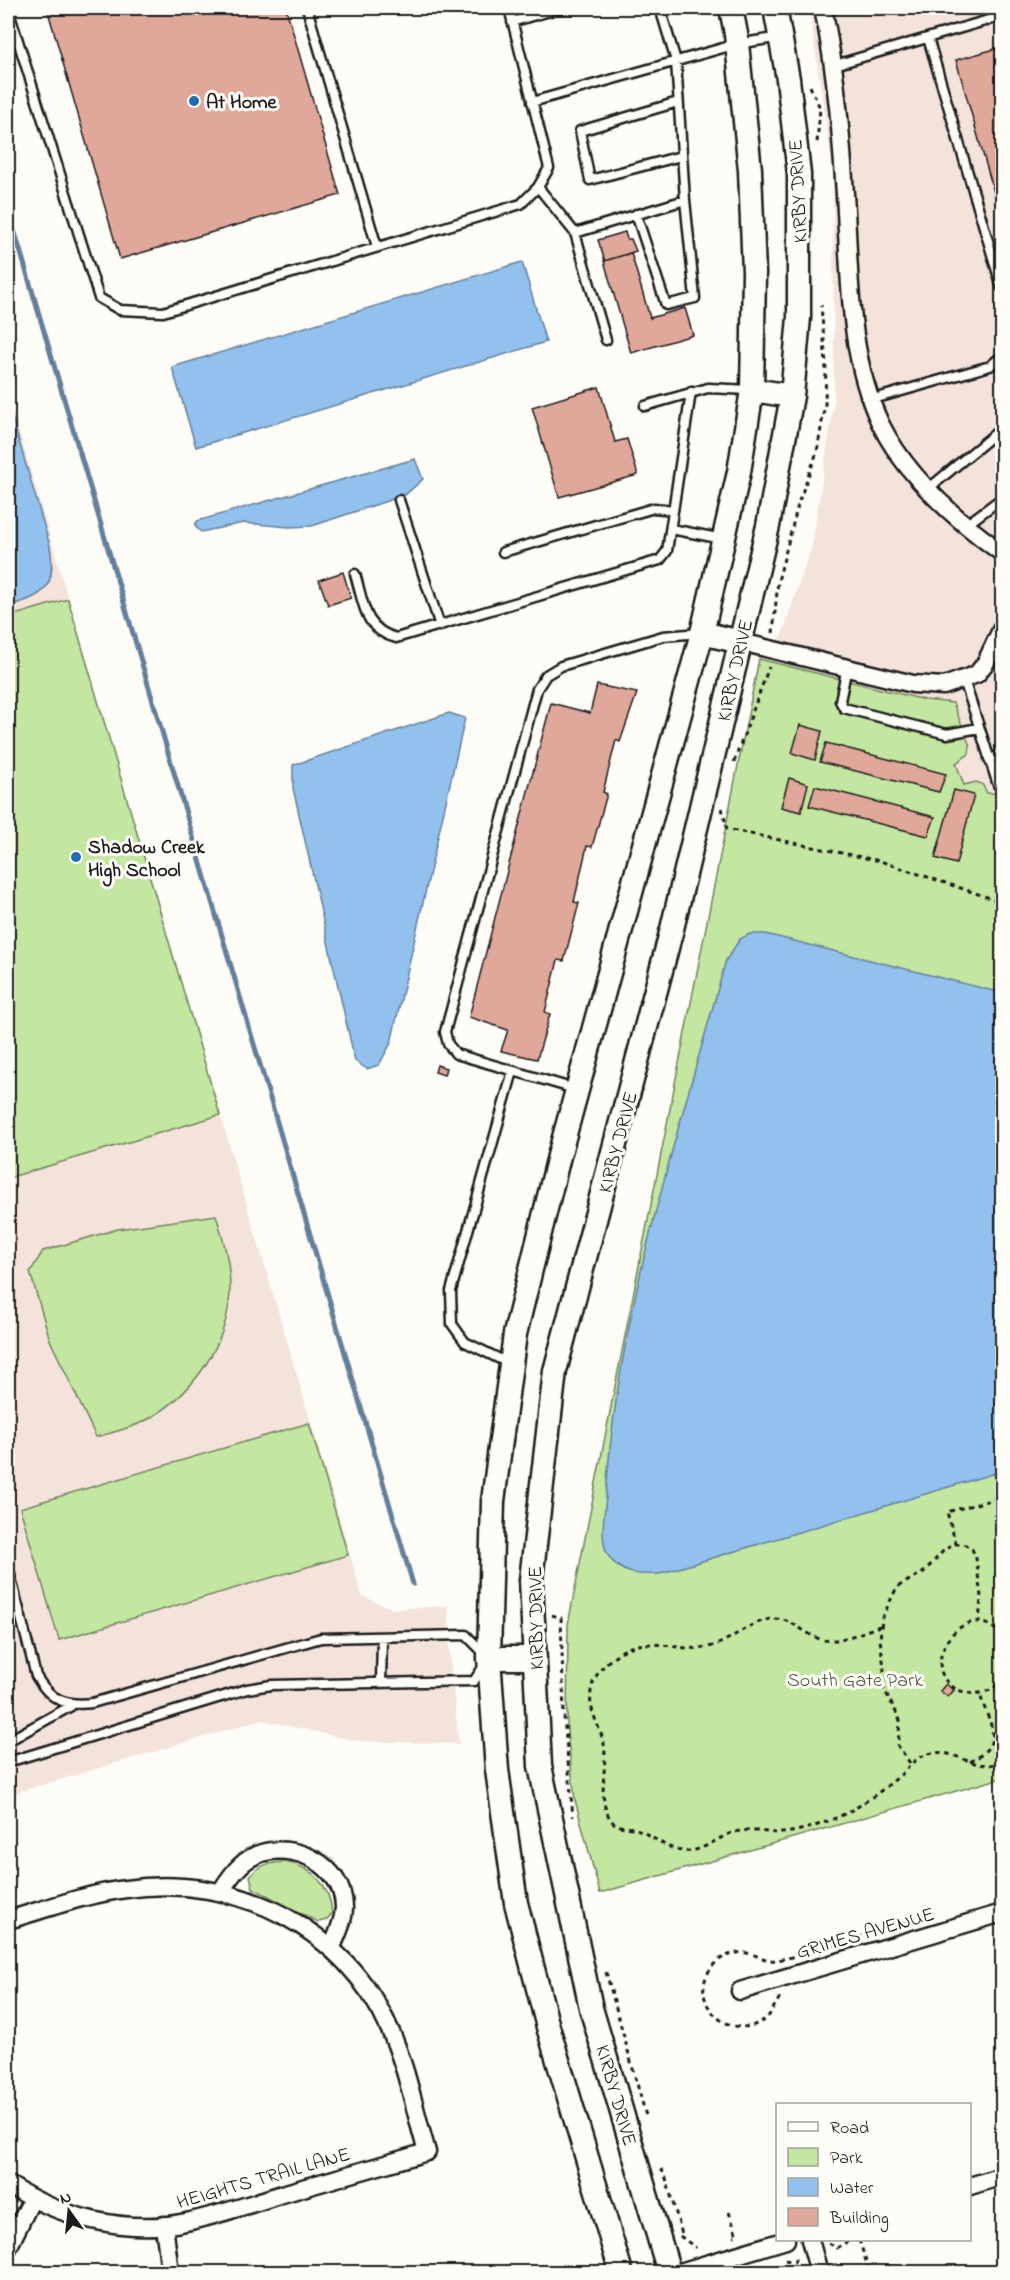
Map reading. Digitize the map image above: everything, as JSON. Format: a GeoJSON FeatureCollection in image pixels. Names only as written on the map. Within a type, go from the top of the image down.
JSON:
{"type":"FeatureCollection","features":[{"type":"Feature","properties":{"kind":"main road","name":"KIRBY DRIVE"},"geometry":{"type":"LineString","coordinates":[[621,2272],[548,2027],[516,1903],[497,1770],[489,1658],[493,1501],[515,1334],[577,1090],[702,633],[739,472],[752,390],[753,239],[750,170],[738,44],[731,8]]}},
{"type":"Feature","properties":{"kind":"main road","name":"KIRBY DRIVE"},"geometry":{"type":"LineString","coordinates":[[669,2272],[669,2237],[586,1985],[540,1766],[531,1580],[555,1371],[672,930],[768,526],[792,396],[799,317],[799,174],[788,79],[775,8]]}},
{"type":"Feature","properties":{"kind":"main road"},"geometry":{"type":"LineString","coordinates":[[752,390],[792,396]]}},
{"type":"Feature","properties":{"kind":"main road"},"geometry":{"type":"LineString","coordinates":[[702,633],[741,642]]}},
{"type":"Feature","properties":{"kind":"main road"},"geometry":{"type":"LineString","coordinates":[[489,1658],[535,1658]]}},
{"type":"Feature","properties":{"kind":"street"},"geometry":{"type":"LineString","coordinates":[[823,8],[835,65],[851,306],[858,355],[870,400],[882,428],[927,489],[966,525],[1002,553]]}},
{"type":"Feature","properties":{"kind":"street"},"geometry":{"type":"LineString","coordinates":[[741,642],[913,684],[944,686],[977,674],[986,662],[1002,628]]}},
{"type":"Feature","properties":{"kind":"street"},"geometry":{"type":"LineString","coordinates":[[8,1920],[126,1889],[158,1886],[221,1891],[274,1909],[332,1947],[343,1913],[342,1897],[332,1874],[314,1858],[290,1852],[257,1855],[241,1866],[221,1891]]}},
{"type":"Feature","properties":{"kind":"street","name":"GRIMES AVENUE"},"geometry":{"type":"LineString","coordinates":[[740,1991],[1002,1913]]}},
{"type":"Feature","properties":{"kind":"street","name":"HEIGHTS TRAIL LANE"},"geometry":{"type":"LineString","coordinates":[[8,2184],[32,2199],[89,2219],[164,2225],[205,2217],[427,2152],[390,2030],[361,1982],[332,1947]]}},
{"type":"Feature","properties":{"kind":"street"},"geometry":{"type":"LineString","coordinates":[[971,2185],[1002,2176]]}},
{"type":"Feature","properties":{"kind":"street"},"geometry":{"type":"LineString","coordinates":[[8,2248],[32,2199]]}},
{"type":"Feature","properties":{"kind":"street"},"geometry":{"type":"LineString","coordinates":[[164,2225],[170,2272]]}},
{"type":"Feature","properties":{"kind":"street"},"geometry":{"type":"LineString","coordinates":[[680,2272],[783,2241]]}},
{"type":"Feature","properties":{"kind":"street"},"geometry":{"type":"LineString","coordinates":[[810,2241],[819,2272]]}},
{"type":"Feature","properties":{"kind":"lane"},"geometry":{"type":"LineString","coordinates":[[307,8],[377,247]]}},
{"type":"Feature","properties":{"kind":"lane"},"geometry":{"type":"LineString","coordinates":[[8,9],[99,298],[120,310],[163,312],[520,204],[538,188],[549,168],[509,8]]}},
{"type":"Feature","properties":{"kind":"lane"},"geometry":{"type":"LineString","coordinates":[[512,22],[531,12],[561,8]]}},
{"type":"Feature","properties":{"kind":"lane"},"geometry":{"type":"LineString","coordinates":[[636,214],[666,305],[695,298],[681,156],[676,61],[660,8]]}},
{"type":"Feature","properties":{"kind":"lane"},"geometry":{"type":"LineString","coordinates":[[835,65],[1002,16]]}},
{"type":"Feature","properties":{"kind":"lane"},"geometry":{"type":"LineString","coordinates":[[532,102],[738,44],[781,37]]}},
{"type":"Feature","properties":{"kind":"lane"},"geometry":{"type":"LineString","coordinates":[[928,38],[1002,288]]}},
{"type":"Feature","properties":{"kind":"lane"},"geometry":{"type":"LineString","coordinates":[[678,102],[579,131],[590,180],[681,156]]}},
{"type":"Feature","properties":{"kind":"lane"},"geometry":{"type":"LineString","coordinates":[[538,188],[574,232],[606,340]]}},
{"type":"Feature","properties":{"kind":"lane"},"geometry":{"type":"LineString","coordinates":[[574,232],[685,200]]}},
{"type":"Feature","properties":{"kind":"lane"},"geometry":{"type":"LineString","coordinates":[[870,400],[990,366],[1002,356]]}},
{"type":"Feature","properties":{"kind":"lane"},"geometry":{"type":"LineString","coordinates":[[645,406],[708,388],[752,390]]}},
{"type":"Feature","properties":{"kind":"lane"},"geometry":{"type":"LineString","coordinates":[[355,574],[371,626],[382,634],[396,638],[660,560],[667,551],[692,392]]}},
{"type":"Feature","properties":{"kind":"lane"},"geometry":{"type":"LineString","coordinates":[[927,489],[1002,428]]}},
{"type":"Feature","properties":{"kind":"lane"},"geometry":{"type":"LineString","coordinates":[[966,525],[1002,498]]}},
{"type":"Feature","properties":{"kind":"lane"},"geometry":{"type":"LineString","coordinates":[[399,500],[440,626]]}},
{"type":"Feature","properties":{"kind":"lane"},"geometry":{"type":"LineString","coordinates":[[503,552],[654,508],[673,510]]}},
{"type":"Feature","properties":{"kind":"lane"},"geometry":{"type":"LineString","coordinates":[[670,529],[723,539]]}},
{"type":"Feature","properties":{"kind":"lane"},"geometry":{"type":"LineString","coordinates":[[577,1090],[456,1054],[448,1044],[445,1032],[537,689],[546,675],[561,666],[663,636],[702,633]]}},
{"type":"Feature","properties":{"kind":"lane"},"geometry":{"type":"LineString","coordinates":[[847,667],[840,701],[844,708],[947,734],[979,728]]}},
{"type":"Feature","properties":{"kind":"lane"},"geometry":{"type":"LineString","coordinates":[[964,680],[998,785]]}},
{"type":"Feature","properties":{"kind":"lane"},"geometry":{"type":"LineString","coordinates":[[989,759],[1002,754]]}},
{"type":"Feature","properties":{"kind":"lane"},"geometry":{"type":"LineString","coordinates":[[511,1365],[465,1342],[452,1323],[451,1291],[513,1071]]}},
{"type":"Feature","properties":{"kind":"lane"},"geometry":{"type":"LineString","coordinates":[[8,1567],[36,1676],[45,1691],[71,1706]]}},
{"type":"Feature","properties":{"kind":"lane"},"geometry":{"type":"LineString","coordinates":[[8,1741],[71,1706],[92,1703],[321,1638],[466,1635],[489,1658],[474,1681],[272,1685],[247,1689],[8,1762]]}},
{"type":"Feature","properties":{"kind":"lane"},"geometry":{"type":"LineString","coordinates":[[381,1683],[382,1637]]}},
{"type":"Feature","properties":{"kind":"path"},"geometry":{"type":"LineString","coordinates":[[809,80],[820,108],[819,131],[814,152]]}},
{"type":"Feature","properties":{"kind":"path"},"geometry":{"type":"LineString","coordinates":[[731,770],[769,668],[778,581],[799,501],[817,453],[825,404],[826,364],[820,300]]}},
{"type":"Feature","properties":{"kind":"path"},"geometry":{"type":"LineString","coordinates":[[720,800],[727,829],[880,861],[1002,902]]}},
{"type":"Feature","properties":{"kind":"path"},"geometry":{"type":"LineString","coordinates":[[956,1544],[947,1512],[1002,1497]]}},
{"type":"Feature","properties":{"kind":"path"},"geometry":{"type":"LineString","coordinates":[[910,1763],[898,1746],[900,1720],[883,1687],[880,1626],[897,1587],[924,1572],[945,1549],[956,1544],[972,1549],[976,1558],[981,1597],[979,1623]]}},
{"type":"Feature","properties":{"kind":"path"},"geometry":{"type":"LineString","coordinates":[[547,1614],[561,1618],[566,1748],[573,1822]]}},
{"type":"Feature","properties":{"kind":"path"},"geometry":{"type":"LineString","coordinates":[[880,1626],[835,1640],[824,1640],[777,1618],[765,1619],[724,1642],[710,1647],[696,1649],[658,1643],[640,1644],[616,1654],[597,1676],[591,1691],[591,1707],[604,1743],[604,1796],[607,1812],[616,1826],[637,1829],[684,1851],[694,1850],[733,1832],[793,1832],[824,1823],[844,1814],[886,1787],[900,1776],[910,1763],[939,1752],[970,1762],[991,1765],[1002,1761]]}},
{"type":"Feature","properties":{"kind":"path"},"geometry":{"type":"LineString","coordinates":[[1002,1637],[990,1626],[979,1623],[967,1624],[948,1636],[940,1656],[941,1668],[953,1686],[964,1692],[980,1693],[998,1686],[1002,1680]]}},
{"type":"Feature","properties":{"kind":"path"},"geometry":{"type":"LineString","coordinates":[[970,1762],[988,1748],[993,1736],[991,1718],[980,1693]]}},
{"type":"Feature","properties":{"kind":"path"},"geometry":{"type":"LineString","coordinates":[[993,1736],[1002,1744]]}},
{"type":"Feature","properties":{"kind":"path"},"geometry":{"type":"LineString","coordinates":[[603,1961],[646,2120]]}},
{"type":"Feature","properties":{"kind":"path"},"geometry":{"type":"LineString","coordinates":[[659,2167],[665,2175],[682,2234],[669,2237]]}},
{"type":"Feature","properties":{"kind":"path"},"geometry":{"type":"LineString","coordinates":[[726,2239],[737,2236],[729,2212]]}},
{"type":"Feature","properties":{"kind":"path"},"geometry":{"type":"LineString","coordinates":[[669,2237],[695,2248],[705,2245]]}},
{"type":"Feature","properties":{"kind":"path"},"geometry":{"type":"LineString","coordinates":[[823,2241],[837,2248],[848,2241]]}},
{"type":"Feature","properties":{"kind":"path"},"geometry":{"type":"LineString","coordinates":[[859,2241],[868,2267]]}},
{"type":"Feature","properties":{"kind":"shaded area"},"geometry":{"type":"Polygon","coordinates":[[[809,8],[1002,8],[1002,793],[986,793],[985,788],[965,786],[956,763],[964,759],[970,746],[953,703],[925,700],[772,664],[812,546],[834,403],[833,172],[809,8]]]}},
{"type":"Feature","properties":{"kind":"shaded area","name":"Shadow Creek High School"},"geometry":{"type":"Polygon","coordinates":[[[8,394],[362,1596],[393,1609],[448,1606],[450,1659],[459,1744],[358,1741],[261,1720],[8,1795],[8,394]]]}},
{"type":"Feature","properties":{"kind":"green space"},"geometry":{"type":"Polygon","coordinates":[[[68,599],[220,1115],[8,1178],[8,617],[68,599]]]}},
{"type":"Feature","properties":{"kind":"green space","name":"South Gate Park"},"geometry":{"type":"Polygon","coordinates":[[[759,659],[925,700],[953,703],[970,746],[969,754],[956,763],[964,785],[976,782],[982,784],[987,793],[1002,793],[1002,1518],[995,1520],[1002,1544],[1002,1778],[600,1893],[575,1800],[567,1732],[568,1624],[759,659]]]}},
{"type":"Feature","properties":{"kind":"green space"},"geometry":{"type":"Polygon","coordinates":[[[216,1215],[224,1241],[230,1287],[224,1326],[208,1362],[183,1393],[152,1417],[96,1437],[50,1340],[30,1272],[43,1251],[118,1229],[216,1215]]]}},
{"type":"Feature","properties":{"kind":"green space"},"geometry":{"type":"Polygon","coordinates":[[[309,1423],[348,1555],[59,1640],[20,1508],[309,1423]]]}},
{"type":"Feature","properties":{"kind":"green space"},"geometry":{"type":"Polygon","coordinates":[[[284,1862],[303,1868],[318,1878],[331,1903],[332,1913],[327,1920],[318,1922],[253,1888],[250,1876],[257,1869],[265,1865],[284,1862]]]}},
{"type":"Feature","properties":{"kind":"water"},"geometry":{"type":"Polygon","coordinates":[[[522,262],[546,342],[196,447],[172,367],[522,262]]]}},
{"type":"Feature","properties":{"kind":"water"},"geometry":{"type":"Polygon","coordinates":[[[8,404],[50,546],[52,560],[50,580],[46,587],[32,598],[8,606],[8,404]]]}},
{"type":"Feature","properties":{"kind":"water"},"geometry":{"type":"Polygon","coordinates":[[[415,459],[423,479],[405,495],[312,526],[289,527],[243,523],[201,532],[195,526],[197,521],[415,459]]]}},
{"type":"Feature","properties":{"kind":"water"},"geometry":{"type":"Polygon","coordinates":[[[449,713],[465,718],[391,1043],[379,1065],[367,1069],[355,1061],[293,788],[293,765],[449,713]]]}},
{"type":"Feature","properties":{"kind":"water"},"geometry":{"type":"Polygon","coordinates":[[[750,934],[766,934],[1002,993],[1002,1471],[659,1574],[637,1574],[618,1567],[613,1562],[605,1549],[603,1534],[612,1428],[623,1360],[652,1225],[726,960],[740,939],[750,934]]]}},
{"type":"Feature","properties":{"kind":"building","name":"At Home"},"geometry":{"type":"Polygon","coordinates":[[[47,8],[286,8],[340,195],[120,259],[47,8]]]}},
{"type":"Feature","properties":{"kind":"building"},"geometry":{"type":"Polygon","coordinates":[[[1002,47],[1002,220],[956,60],[1002,47]]]}},
{"type":"Feature","properties":{"kind":"building"},"geometry":{"type":"Polygon","coordinates":[[[625,232],[636,251],[605,261],[598,240],[625,232]]]}},
{"type":"Feature","properties":{"kind":"building"},"geometry":{"type":"Polygon","coordinates":[[[631,253],[650,318],[685,308],[693,335],[631,353],[604,261],[631,253]]]}},
{"type":"Feature","properties":{"kind":"building"},"geometry":{"type":"Polygon","coordinates":[[[599,387],[615,442],[627,439],[638,475],[559,497],[532,407],[599,387]]]}},
{"type":"Feature","properties":{"kind":"building"},"geometry":{"type":"Polygon","coordinates":[[[343,572],[351,598],[328,605],[319,580],[343,572]]]}},
{"type":"Feature","properties":{"kind":"building"},"geometry":{"type":"Polygon","coordinates":[[[597,685],[637,693],[620,742],[616,740],[603,792],[607,794],[592,847],[587,846],[574,902],[579,903],[564,961],[558,960],[545,1012],[550,1014],[537,1059],[501,1051],[508,1030],[469,1017],[551,703],[590,713],[597,685]]]}},
{"type":"Feature","properties":{"kind":"building"},"geometry":{"type":"Polygon","coordinates":[[[800,725],[822,731],[815,760],[792,753],[800,725]]]}},
{"type":"Feature","properties":{"kind":"building"},"geometry":{"type":"Polygon","coordinates":[[[826,743],[946,774],[939,792],[820,762],[826,743]]]}},
{"type":"Feature","properties":{"kind":"building"},"geometry":{"type":"Polygon","coordinates":[[[789,778],[808,784],[801,812],[781,807],[789,778]]]}},
{"type":"Feature","properties":{"kind":"building"},"geometry":{"type":"Polygon","coordinates":[[[815,786],[935,817],[928,836],[809,806],[815,786]]]}},
{"type":"Feature","properties":{"kind":"building"},"geometry":{"type":"Polygon","coordinates":[[[954,790],[974,795],[956,864],[935,858],[954,790]]]}},
{"type":"Feature","properties":{"kind":"building"},"geometry":{"type":"Polygon","coordinates":[[[437,1065],[446,1068],[444,1075],[435,1072],[437,1065]]]}},
{"type":"Feature","properties":{"kind":"building"},"geometry":{"type":"Polygon","coordinates":[[[946,1684],[954,1690],[948,1697],[940,1691],[946,1684]]]}},
{"type":"Feature","properties":{"kind":"waterway"},"geometry":{"type":"LineString","coordinates":[[8,209],[413,1584]]}},
{"type":"Feature","properties":{"kind":"place","name":"At Home"},"geometry":{"type":"Point","coordinates":[194,101]}},
{"type":"Feature","properties":{"kind":"place","name":"Shadow Creek High School"},"geometry":{"type":"Point","coordinates":[76,857]}}]}
